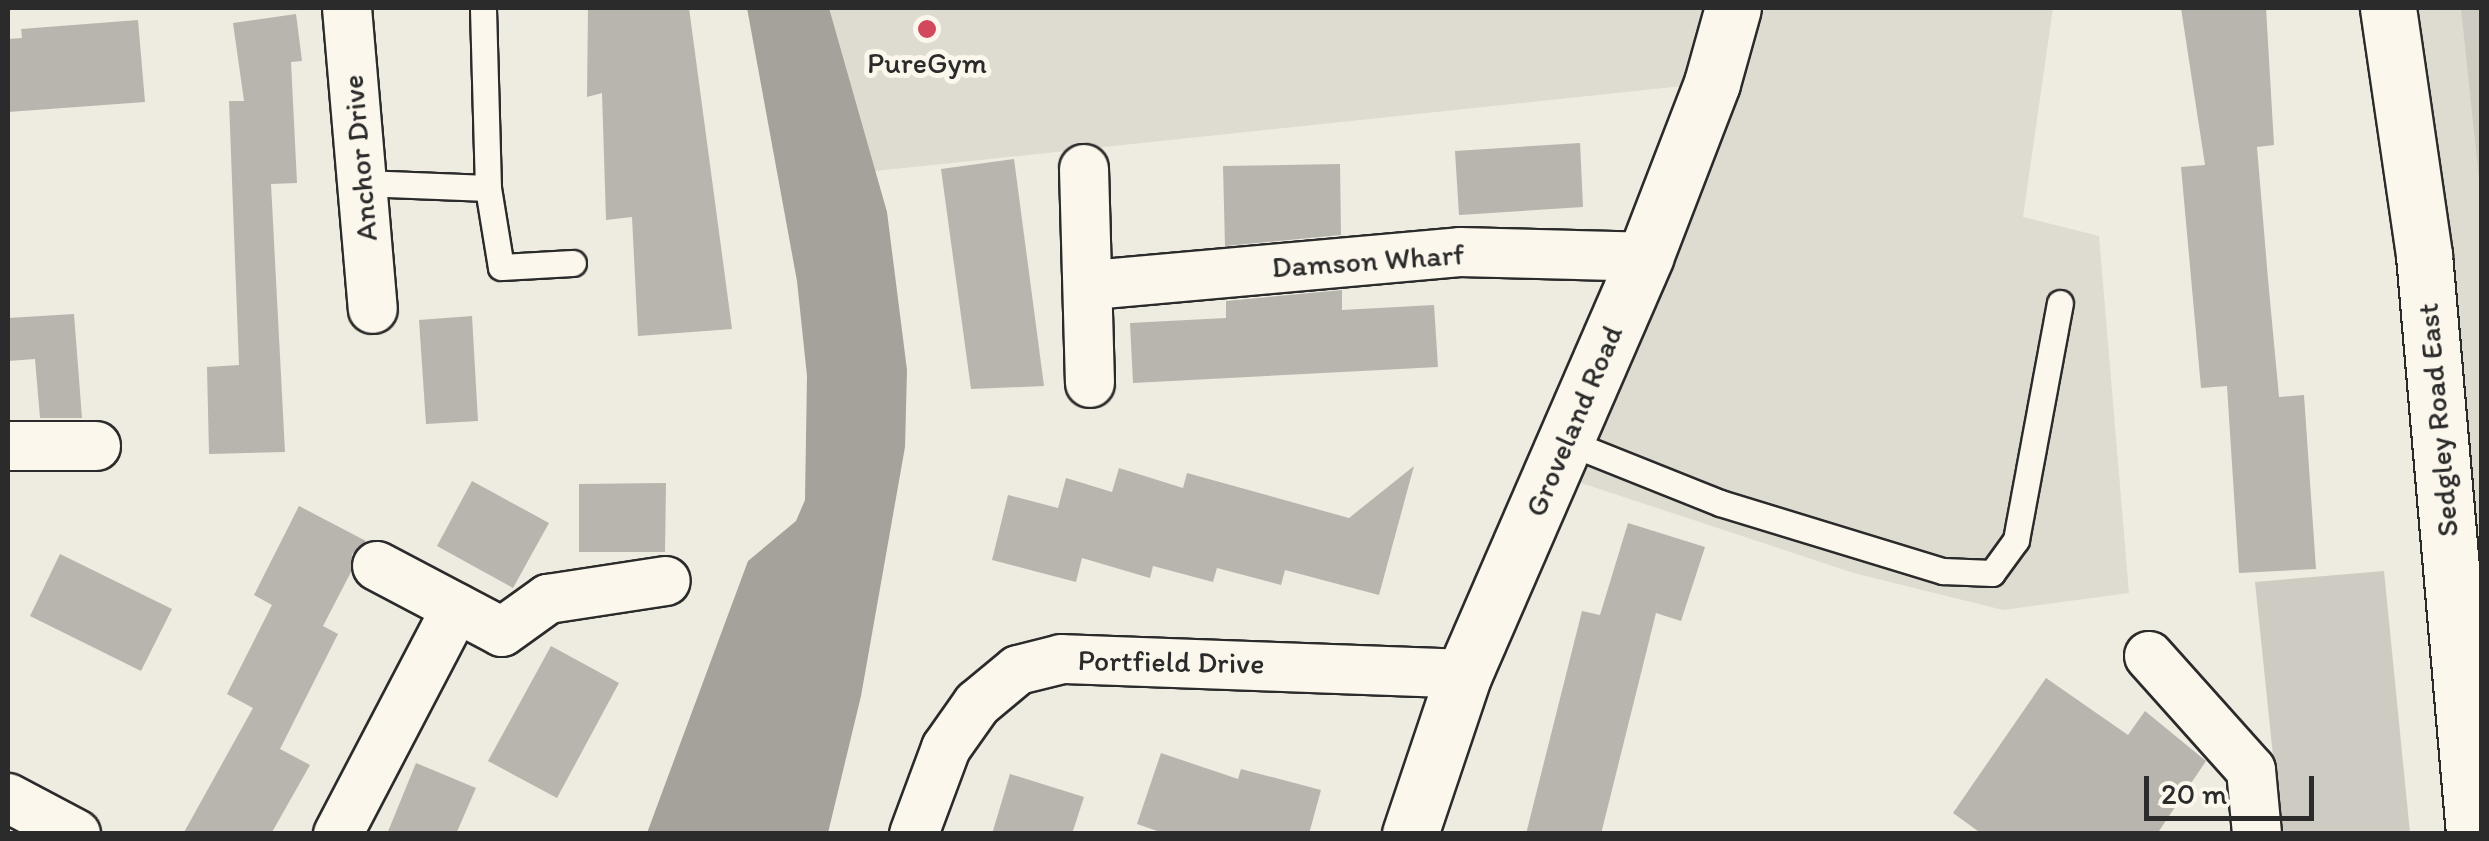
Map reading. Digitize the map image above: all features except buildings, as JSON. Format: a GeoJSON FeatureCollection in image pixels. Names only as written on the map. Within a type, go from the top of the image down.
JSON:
{"type":"FeatureCollection","features":[{"type":"Feature","properties":{"kind":"street","name":"Anchor Drive"},"geometry":{"type":"LineString","coordinates":[[347,8],[373,308]]}},
{"type":"Feature","properties":{"kind":"street","name":"Groveland Road"},"geometry":{"type":"LineString","coordinates":[[1410,834],[1464,674],[1645,257],[1712,83],[1733,8]]}},
{"type":"Feature","properties":{"kind":"street","name":"Sedgley Road East"},"geometry":{"type":"LineString","coordinates":[[2388,8],[2424,255],[2474,834]]}},
{"type":"Feature","properties":{"kind":"street"},"geometry":{"type":"LineString","coordinates":[[1084,169],[1092,285],[1090,383]]}},
{"type":"Feature","properties":{"kind":"street","name":"Damson Wharf"},"geometry":{"type":"LineString","coordinates":[[1092,285],[1460,252],[1645,257]]}},
{"type":"Feature","properties":{"kind":"street"},"geometry":{"type":"LineString","coordinates":[[8,446],[96,446]]}},
{"type":"Feature","properties":{"kind":"street"},"geometry":{"type":"LineString","coordinates":[[377,566],[502,632],[548,599],[666,582]]}},
{"type":"Feature","properties":{"kind":"street"},"geometry":{"type":"LineString","coordinates":[[338,834],[456,608]]}},
{"type":"Feature","properties":{"kind":"street"},"geometry":{"type":"LineString","coordinates":[[2149,656],[2251,770],[2257,834]]}},
{"type":"Feature","properties":{"kind":"street","name":"Portfield Drive"},"geometry":{"type":"LineString","coordinates":[[914,834],[946,748],[977,704],[1018,670],[1062,659],[1464,674]]}},
{"type":"Feature","properties":{"kind":"street"},"geometry":{"type":"LineString","coordinates":[[8,798],[76,834]]}},
{"type":"Feature","properties":{"kind":"lane"},"geometry":{"type":"LineString","coordinates":[[483,8],[488,188],[501,268],[573,263]]}},
{"type":"Feature","properties":{"kind":"lane"},"geometry":{"type":"LineString","coordinates":[[362,182],[488,188]]}},
{"type":"Feature","properties":{"kind":"lane"},"geometry":{"type":"LineString","coordinates":[[1565,442],[1720,503],[1943,571],[1992,573],[2016,540],[2060,303]]}},
{"type":"Feature","properties":{"kind":"shaded area"},"geometry":{"type":"Polygon","coordinates":[[[747,8],[829,8],[887,212],[907,370],[905,447],[861,696],[828,833],[647,833],[748,561],[796,521],[805,500],[807,376],[797,281],[747,8]]]}},
{"type":"Feature","properties":{"kind":"shaded area"},"geometry":{"type":"Polygon","coordinates":[[[775,8],[2053,8],[2023,217],[2099,236],[2129,593],[2003,610],[1854,573],[1551,473],[1711,83],[818,177],[775,8]]]}},
{"type":"Feature","properties":{"kind":"shaded area"},"geometry":{"type":"Polygon","coordinates":[[[2388,8],[2481,8],[2481,833],[2388,8]]]}},
{"type":"Feature","properties":{"kind":"shaded area"},"geometry":{"type":"Polygon","coordinates":[[[2461,8],[2481,8],[2481,198],[2461,8]]]}},
{"type":"Feature","properties":{"kind":"shaded area"},"geometry":{"type":"Polygon","coordinates":[[[2384,571],[2410,833],[2281,833],[2255,582],[2384,571]]]}},
{"type":"Feature","properties":{"kind":"place","name":"PureGym"},"geometry":{"type":"Point","coordinates":[927,29]}}]}
